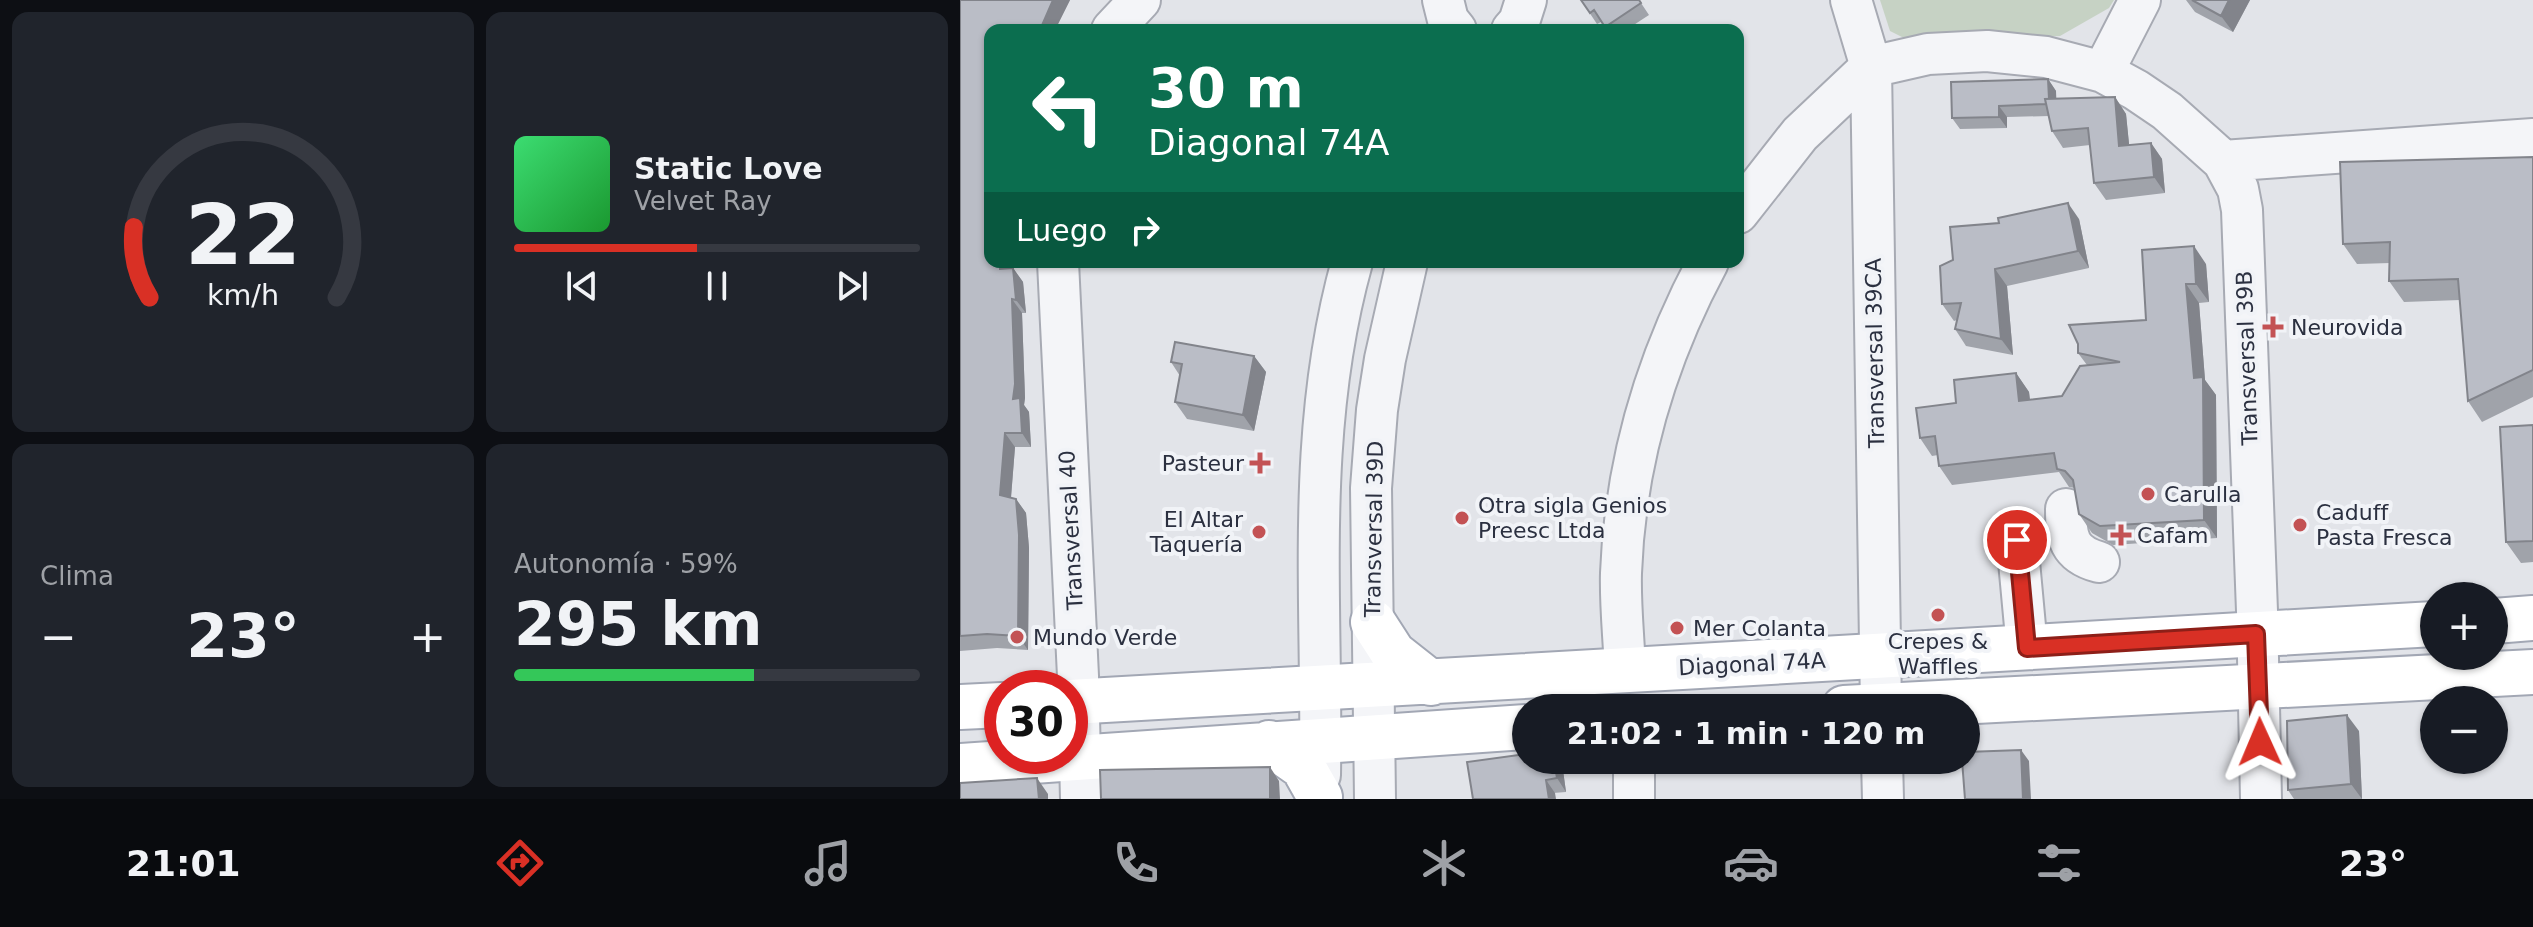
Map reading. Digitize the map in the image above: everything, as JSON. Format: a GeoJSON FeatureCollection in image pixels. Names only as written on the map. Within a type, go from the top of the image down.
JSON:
{"type":"FeatureCollection","features":[{"type":"Feature","properties":{"kind":"main road"},"geometry":{"type":"LineString","coordinates":[[2508,620],[2533,618]]}},
{"type":"Feature","properties":{"kind":"main road"},"geometry":{"type":"LineString","coordinates":[[1373,622],[1393,653],[1431,683]]}},
{"type":"Feature","properties":{"kind":"main road","name":"Diagonal 74A"},"geometry":{"type":"LineString","coordinates":[[1088,701],[2420,625]]}},
{"type":"Feature","properties":{"kind":"main road"},"geometry":{"type":"LineString","coordinates":[[1980,701],[2533,672]]}},
{"type":"Feature","properties":{"kind":"main road"},"geometry":{"type":"LineString","coordinates":[[960,707],[984,706]]}},
{"type":"Feature","properties":{"kind":"main road"},"geometry":{"type":"LineString","coordinates":[[960,766],[1081,779],[1269,743],[1512,728]]}},
{"type":"Feature","properties":{"kind":"main road"},"geometry":{"type":"LineString","coordinates":[[1269,743],[1303,767],[1320,798]]}},
{"type":"Feature","properties":{"kind":"street"},"geometry":{"type":"LineString","coordinates":[[1118,24],[1140,0]]}},
{"type":"Feature","properties":{"kind":"street"},"geometry":{"type":"LineString","coordinates":[[1517,24],[1526,0]]}},
{"type":"Feature","properties":{"kind":"street","name":"Transversal 39CA"},"geometry":{"type":"LineString","coordinates":[[1851,0],[1871,67],[1880,657],[1871,694]]}},
{"type":"Feature","properties":{"kind":"street"},"geometry":{"type":"LineString","coordinates":[[2103,72],[2140,0]]}},
{"type":"Feature","properties":{"kind":"street"},"geometry":{"type":"LineString","coordinates":[[1744,205],[1800,134],[1871,67],[1928,54],[1987,51],[2046,57],[2103,72],[2167,111],[2223,161],[2533,139]]}},
{"type":"Feature","properties":{"kind":"street","name":"Transversal 39B"},"geometry":{"type":"LineString","coordinates":[[2223,161],[2238,189],[2242,210],[2261,799]]}},
{"type":"Feature","properties":{"kind":"street","name":"Transversal 40"},"geometry":{"type":"LineString","coordinates":[[1058,268],[1073,670]]}},
{"type":"Feature","properties":{"kind":"street"},"geometry":{"type":"LineString","coordinates":[[1320,798],[1320,458],[1329,377],[1351,268]]}},
{"type":"Feature","properties":{"kind":"street","name":"Transversal 39D"},"geometry":{"type":"LineString","coordinates":[[1375,799],[1371,488],[1377,410],[1406,268]]}},
{"type":"Feature","properties":{"kind":"street"},"geometry":{"type":"LineString","coordinates":[[1625,672],[1621,577],[1630,480],[1654,385],[1670,339],[1705,268]]}},
{"type":"Feature","properties":{"kind":"street"},"geometry":{"type":"LineString","coordinates":[[2066,509],[2066,534],[2077,553],[2099,562]]}},
{"type":"Feature","properties":{"kind":"street"},"geometry":{"type":"LineString","coordinates":[[2017,540],[2027,648]]}},
{"type":"Feature","properties":{"kind":"street"},"geometry":{"type":"LineString","coordinates":[[1634,774],[1634,799]]}},
{"type":"Feature","properties":{"kind":"street"},"geometry":{"type":"LineString","coordinates":[[1882,774],[1883,799]]}},
{"type":"Feature","properties":{"kind":"green space"},"geometry":{"type":"Polygon","coordinates":[[[1880,0],[2114,0],[2109,8],[2060,36],[1910,41],[1890,31],[1880,0]]]}},
{"type":"Feature","properties":{"kind":"building"},"geometry":{"type":"Polygon","coordinates":[[[960,0],[1053,0],[1043,24],[984,24],[984,268],[1013,268],[1016,300],[1012,299],[1013,399],[1020,398],[1022,433],[1005,433],[1000,495],[1016,499],[1019,535],[1018,636],[960,636],[960,0]]]}},
{"type":"Feature","properties":{"kind":"building"},"geometry":{"type":"Polygon","coordinates":[[[1581,0],[1639,0],[1641,3],[1610,24],[1603,24],[1594,10],[1590,13],[1581,0]]]}},
{"type":"Feature","properties":{"kind":"building"},"geometry":{"type":"Polygon","coordinates":[[[2192,0],[2229,0],[2221,16],[2192,0]]]}},
{"type":"Feature","properties":{"kind":"building"},"geometry":{"type":"Polygon","coordinates":[[[2048,79],[2049,99],[2045,99],[2046,104],[1999,106],[1999,117],[1952,118],[1951,82],[2048,79]]]}},
{"type":"Feature","properties":{"kind":"building"},"geometry":{"type":"Polygon","coordinates":[[[2115,97],[2119,146],[2151,143],[2154,177],[2094,183],[2088,128],[2052,131],[2045,99],[2115,97]]]}},
{"type":"Feature","properties":{"kind":"building"},"geometry":{"type":"Polygon","coordinates":[[[2533,157],[2533,370],[2468,401],[2458,279],[2389,281],[2390,242],[2343,244],[2340,162],[2533,157]]]}},
{"type":"Feature","properties":{"kind":"building"},"geometry":{"type":"Polygon","coordinates":[[[2068,203],[2078,251],[1995,269],[2001,339],[1955,329],[1961,303],[1942,304],[1940,266],[1953,260],[1950,227],[1999,223],[1998,218],[2068,203]]]}},
{"type":"Feature","properties":{"kind":"building"},"geometry":{"type":"Polygon","coordinates":[[[2194,246],[2196,284],[2186,284],[2194,378],[2203,377],[2204,520],[2100,526],[2079,514],[2073,480],[2065,471],[2057,469],[2054,453],[1939,466],[1935,436],[1920,438],[1916,408],[1956,403],[1954,380],[2016,373],[2019,401],[2062,396],[2080,366],[2120,362],[2078,353],[2078,344],[2069,325],[2146,320],[2142,250],[2194,246]]]}},
{"type":"Feature","properties":{"kind":"building"},"geometry":{"type":"Polygon","coordinates":[[[1175,342],[1254,356],[1243,415],[1175,402],[1182,364],[1171,362],[1175,342]]]}},
{"type":"Feature","properties":{"kind":"building"},"geometry":{"type":"Polygon","coordinates":[[[2533,425],[2533,541],[2506,542],[2500,427],[2533,425]]]}},
{"type":"Feature","properties":{"kind":"building"},"geometry":{"type":"Polygon","coordinates":[[[2347,715],[2351,784],[2288,790],[2287,721],[2347,715]]]}},
{"type":"Feature","properties":{"kind":"building"},"geometry":{"type":"Polygon","coordinates":[[[2021,750],[2023,799],[1965,799],[1963,774],[1980,774],[1980,751],[2021,750]]]}},
{"type":"Feature","properties":{"kind":"building"},"geometry":{"type":"Polygon","coordinates":[[[1512,756],[1512,774],[1556,774],[1557,778],[1546,780],[1549,799],[1473,799],[1467,762],[1512,756]]]}},
{"type":"Feature","properties":{"kind":"building"},"geometry":{"type":"Polygon","coordinates":[[[1270,767],[1270,799],[1101,799],[1100,770],[1270,767]]]}},
{"type":"Feature","properties":{"kind":"building"},"geometry":{"type":"Polygon","coordinates":[[[1037,778],[1039,799],[960,799],[960,783],[1037,778]]]}},
{"type":"Feature","properties":{"kind":"place","name":"Neurovida"},"geometry":{"type":"Point","coordinates":[2273,327]}},
{"type":"Feature","properties":{"kind":"place","name":"Pasteur"},"geometry":{"type":"Point","coordinates":[1260,463]}},
{"type":"Feature","properties":{"kind":"place","name":"Carulla"},"geometry":{"type":"Point","coordinates":[2148,494]}},
{"type":"Feature","properties":{"kind":"place","name":"Otra sigla Genios Preesc Ltda"},"geometry":{"type":"Point","coordinates":[1462,518]}},
{"type":"Feature","properties":{"kind":"place","name":"Caduff Pasta Fresca"},"geometry":{"type":"Point","coordinates":[2300,525]}},
{"type":"Feature","properties":{"kind":"place","name":"El Altar Taquería"},"geometry":{"type":"Point","coordinates":[1259,532]}},
{"type":"Feature","properties":{"kind":"place","name":"Cafam"},"geometry":{"type":"Point","coordinates":[2121,535]}},
{"type":"Feature","properties":{"kind":"place","name":"Crepes & Waffles"},"geometry":{"type":"Point","coordinates":[1938,615]}},
{"type":"Feature","properties":{"kind":"place","name":"Mer Colanta"},"geometry":{"type":"Point","coordinates":[1677,628]}},
{"type":"Feature","properties":{"kind":"place","name":"Mundo Verde"},"geometry":{"type":"Point","coordinates":[1017,637]}},
{"type":"Feature","properties":{"kind":"route"},"geometry":{"type":"LineString","coordinates":[[2017,540],[2027,648],[2256,634],[2260,742]]}}]}
